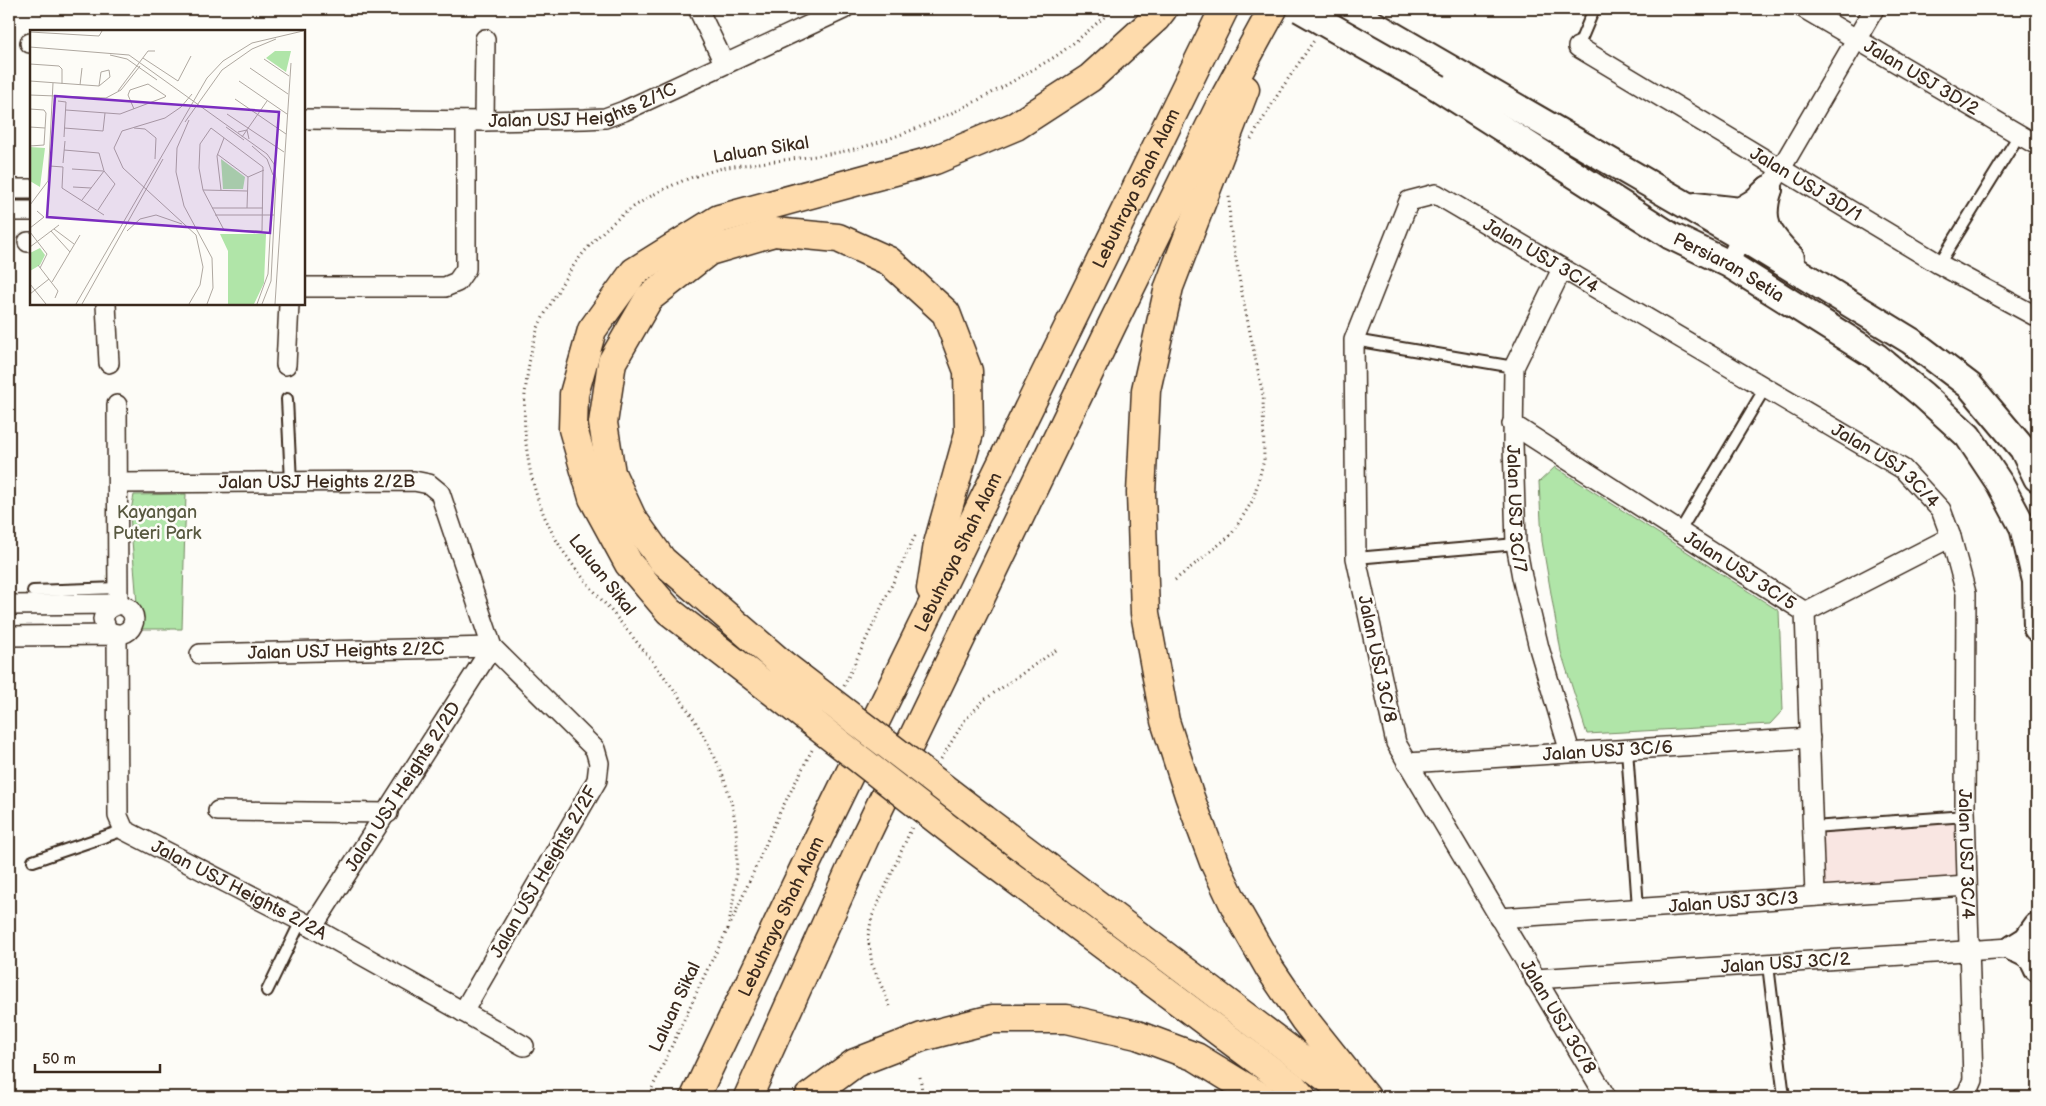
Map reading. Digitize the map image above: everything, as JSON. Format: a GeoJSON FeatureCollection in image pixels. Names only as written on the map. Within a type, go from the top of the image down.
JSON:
{"type":"FeatureCollection","features":[{"type":"Feature","properties":{"kind":"highway"},"geometry":{"type":"LineString","coordinates":[[1163,9],[1156,18],[1090,78],[1016,126],[935,160],[719,219],[634,272],[592,330],[574,394],[573,429],[593,498],[630,564],[669,611],[968,844],[1293,1087],[1302,1097]]}},
{"type":"Feature","properties":{"kind":"highway","name":"Lebuhraya Shah Alam"},"geometry":{"type":"LineString","coordinates":[[695,1097],[829,816],[1224,9]]}},
{"type":"Feature","properties":{"kind":"highway"},"geometry":{"type":"LineString","coordinates":[[748,1097],[867,834],[1104,342],[1219,108],[1273,9]]}},
{"type":"Feature","properties":{"kind":"highway"},"geometry":{"type":"LineString","coordinates":[[1273,9],[1234,120],[1169,287],[1146,390],[1141,493],[1145,613],[1165,721],[1189,795],[1214,862],[1239,915],[1270,969],[1304,1019],[1366,1097]]}},
{"type":"Feature","properties":{"kind":"highway"},"geometry":{"type":"LineString","coordinates":[[927,617],[938,544],[969,433],[968,371],[946,313],[888,261],[838,238],[774,232],[709,251],[650,298],[612,362],[603,423],[611,473],[632,518],[662,560],[781,663],[1352,1097]]}},
{"type":"Feature","properties":{"kind":"highway"},"geometry":{"type":"LineString","coordinates":[[809,1097],[855,1063],[922,1037],[992,1019],[1067,1019],[1137,1035],[1196,1057],[1261,1097]]}},
{"type":"Feature","properties":{"kind":"main road","name":"Persiaran Setia"},"geometry":{"type":"LineString","coordinates":[[1300,9],[1445,78],[1685,205],[1911,341],[1970,386],[2023,449],[2037,478]]}},
{"type":"Feature","properties":{"kind":"main road","name":"Persiaran Setia"},"geometry":{"type":"LineString","coordinates":[[1347,9],[1671,236],[1729,264],[1877,358],[1923,395],[1968,436],[2000,484],[2023,527],[2036,581],[2037,628]]}},
{"type":"Feature","properties":{"kind":"main road"},"geometry":{"type":"LineString","coordinates":[[1685,205],[1740,211],[1755,202],[1775,179]]}},
{"type":"Feature","properties":{"kind":"main road"},"geometry":{"type":"LineString","coordinates":[[1775,179],[1764,215],[1766,229],[1771,238],[1813,281]]}},
{"type":"Feature","properties":{"kind":"main road"},"geometry":{"type":"LineString","coordinates":[[2037,926],[2027,940],[2026,947],[2037,968]]}},
{"type":"Feature","properties":{"kind":"street"},"geometry":{"type":"LineString","coordinates":[[698,9],[724,63]]}},
{"type":"Feature","properties":{"kind":"street","name":"Jalan USJ Heights 2/1C"},"geometry":{"type":"LineString","coordinates":[[305,119],[475,121],[605,118],[624,111],[844,9]]}},
{"type":"Feature","properties":{"kind":"street","name":"Jalan USJ 3D/2"},"geometry":{"type":"LineString","coordinates":[[1805,9],[2037,145]]}},
{"type":"Feature","properties":{"kind":"street"},"geometry":{"type":"LineString","coordinates":[[1729,264],[1741,237],[1874,9]]}},
{"type":"Feature","properties":{"kind":"street"},"geometry":{"type":"LineString","coordinates":[[305,287],[445,287],[457,282],[466,269],[475,121],[485,39]]}},
{"type":"Feature","properties":{"kind":"street","name":"Jalan USJ 3D/1"},"geometry":{"type":"LineString","coordinates":[[1578,47],[1775,179],[2037,317]]}},
{"type":"Feature","properties":{"kind":"street"},"geometry":{"type":"LineString","coordinates":[[9,190],[30,189]]}},
{"type":"Feature","properties":{"kind":"street","name":"Jalan USJ 3C/4"},"geometry":{"type":"LineString","coordinates":[[1436,194],[1903,470],[1940,510],[1951,537],[1966,593],[1967,886],[1973,1080],[1966,1096],[1962,1097]]}},
{"type":"Feature","properties":{"kind":"street","name":"Jalan USJ 3C/8"},"geometry":{"type":"LineString","coordinates":[[1436,194],[1409,201],[1354,340],[1356,558],[1396,743],[1606,1097]]}},
{"type":"Feature","properties":{"kind":"street"},"geometry":{"type":"LineString","coordinates":[[9,211],[30,211]]}},
{"type":"Feature","properties":{"kind":"street","name":"Jalan USJ 3C/7"},"geometry":{"type":"LineString","coordinates":[[1562,269],[1514,367],[1512,424],[1516,544],[1539,648],[1570,752]]}},
{"type":"Feature","properties":{"kind":"street"},"geometry":{"type":"LineString","coordinates":[[106,305],[109,363]]}},
{"type":"Feature","properties":{"kind":"street"},"geometry":{"type":"LineString","coordinates":[[286,365],[289,305]]}},
{"type":"Feature","properties":{"kind":"street"},"geometry":{"type":"LineString","coordinates":[[9,636],[117,635],[126,633],[132,628],[134,620],[132,611],[118,596],[118,405]]}},
{"type":"Feature","properties":{"kind":"street","name":"Jalan USJ 3C/5"},"geometry":{"type":"LineString","coordinates":[[1512,424],[1805,612],[1815,896]]}},
{"type":"Feature","properties":{"kind":"street","name":"Jalan USJ Heights 2/2B"},"geometry":{"type":"LineString","coordinates":[[118,483],[414,481],[429,484],[440,493],[492,647]]}},
{"type":"Feature","properties":{"kind":"street"},"geometry":{"type":"LineString","coordinates":[[1805,612],[1951,537]]}},
{"type":"Feature","properties":{"kind":"street"},"geometry":{"type":"LineString","coordinates":[[9,605],[118,596]]}},
{"type":"Feature","properties":{"kind":"street"},"geometry":{"type":"LineString","coordinates":[[117,635],[118,816],[124,830]]}},
{"type":"Feature","properties":{"kind":"street","name":"Jalan USJ Heights 2/2C"},"geometry":{"type":"LineString","coordinates":[[200,654],[492,647]]}},
{"type":"Feature","properties":{"kind":"street","name":"Jalan USJ Heights 2/2D"},"geometry":{"type":"LineString","coordinates":[[306,924],[388,813],[492,647]]}},
{"type":"Feature","properties":{"kind":"street","name":"Jalan USJ Heights 2/2F"},"geometry":{"type":"LineString","coordinates":[[463,1012],[597,780],[599,763],[595,749],[492,647]]}},
{"type":"Feature","properties":{"kind":"street","name":"Jalan USJ 3C/6"},"geometry":{"type":"LineString","coordinates":[[1407,763],[1810,738]]}},
{"type":"Feature","properties":{"kind":"street"},"geometry":{"type":"LineString","coordinates":[[218,811],[388,813]]}},
{"type":"Feature","properties":{"kind":"street","name":"Jalan USJ Heights 2/2A"},"geometry":{"type":"LineString","coordinates":[[124,830],[306,924],[524,1046]]}},
{"type":"Feature","properties":{"kind":"street","name":"Jalan USJ 3C/3"},"geometry":{"type":"LineString","coordinates":[[1499,918],[1967,886]]}},
{"type":"Feature","properties":{"kind":"street","name":"Jalan USJ 3C/2"},"geometry":{"type":"LineString","coordinates":[[1535,979],[2026,947]]}},
{"type":"Feature","properties":{"kind":"lane"},"geometry":{"type":"LineString","coordinates":[[1578,47],[1594,9]]}},
{"type":"Feature","properties":{"kind":"lane"},"geometry":{"type":"LineString","coordinates":[[1939,264],[2019,135]]}},
{"type":"Feature","properties":{"kind":"lane"},"geometry":{"type":"LineString","coordinates":[[1354,340],[1514,367]]}},
{"type":"Feature","properties":{"kind":"lane"},"geometry":{"type":"LineString","coordinates":[[1680,531],[1765,388]]}},
{"type":"Feature","properties":{"kind":"lane"},"geometry":{"type":"LineString","coordinates":[[287,399],[292,482]]}},
{"type":"Feature","properties":{"kind":"lane"},"geometry":{"type":"LineString","coordinates":[[1356,558],[1516,544]]}},
{"type":"Feature","properties":{"kind":"lane"},"geometry":{"type":"LineString","coordinates":[[32,591],[118,596]]}},
{"type":"Feature","properties":{"kind":"lane"},"geometry":{"type":"LineString","coordinates":[[1627,749],[1638,908]]}},
{"type":"Feature","properties":{"kind":"lane"},"geometry":{"type":"LineString","coordinates":[[1813,827],[1966,816]]}},
{"type":"Feature","properties":{"kind":"lane"},"geometry":{"type":"LineString","coordinates":[[33,861],[124,830]]}},
{"type":"Feature","properties":{"kind":"lane"},"geometry":{"type":"LineString","coordinates":[[267,991],[306,924]]}},
{"type":"Feature","properties":{"kind":"lane"},"geometry":{"type":"LineString","coordinates":[[1768,965],[1784,1097]]}},
{"type":"Feature","properties":{"kind":"path","name":"Laluan Sikal"},"geometry":{"type":"LineString","coordinates":[[728,929],[736,888],[738,854],[734,818],[721,774],[700,726],[612,612],[579,574],[551,532],[535,490],[525,440],[526,393],[536,332],[560,286],[586,248],[620,217],[661,190],[720,168],[811,157],[869,145],[913,130],[947,116],[1009,84],[1065,50],[1113,9]]}},
{"type":"Feature","properties":{"kind":"path"},"geometry":{"type":"LineString","coordinates":[[1249,142],[1280,91],[1316,38]]}},
{"type":"Feature","properties":{"kind":"path"},"geometry":{"type":"LineString","coordinates":[[1224,202],[1232,185]]}},
{"type":"Feature","properties":{"kind":"path"},"geometry":{"type":"LineString","coordinates":[[1175,580],[1231,535],[1253,500],[1264,460],[1263,395],[1230,225],[1229,194]]}},
{"type":"Feature","properties":{"kind":"path"},"geometry":{"type":"LineString","coordinates":[[843,689],[917,533]]}},
{"type":"Feature","properties":{"kind":"path","name":"Laluan Sikal"},"geometry":{"type":"LineString","coordinates":[[648,1097],[728,929],[778,816],[817,740]]}},
{"type":"Feature","properties":{"kind":"path"},"geometry":{"type":"LineString","coordinates":[[920,1077],[923,1097]]}},
{"type":"Feature","properties":{"kind":"shaded area"},"geometry":{"type":"Polygon","coordinates":[[[1959,821],[1960,880],[1821,890],[1818,830],[1959,821]]]}},
{"type":"Feature","properties":{"kind":"green space"},"geometry":{"type":"Polygon","coordinates":[[[1555,467],[1779,611],[1783,710],[1770,724],[1587,734],[1561,652],[1542,541],[1539,482],[1555,467]]]}},
{"type":"Feature","properties":{"kind":"green space","name":"Kayangan Puteri Park"},"geometry":{"type":"Polygon","coordinates":[[[186,494],[182,629],[139,629],[130,515],[134,495],[186,494]]]}}]}
